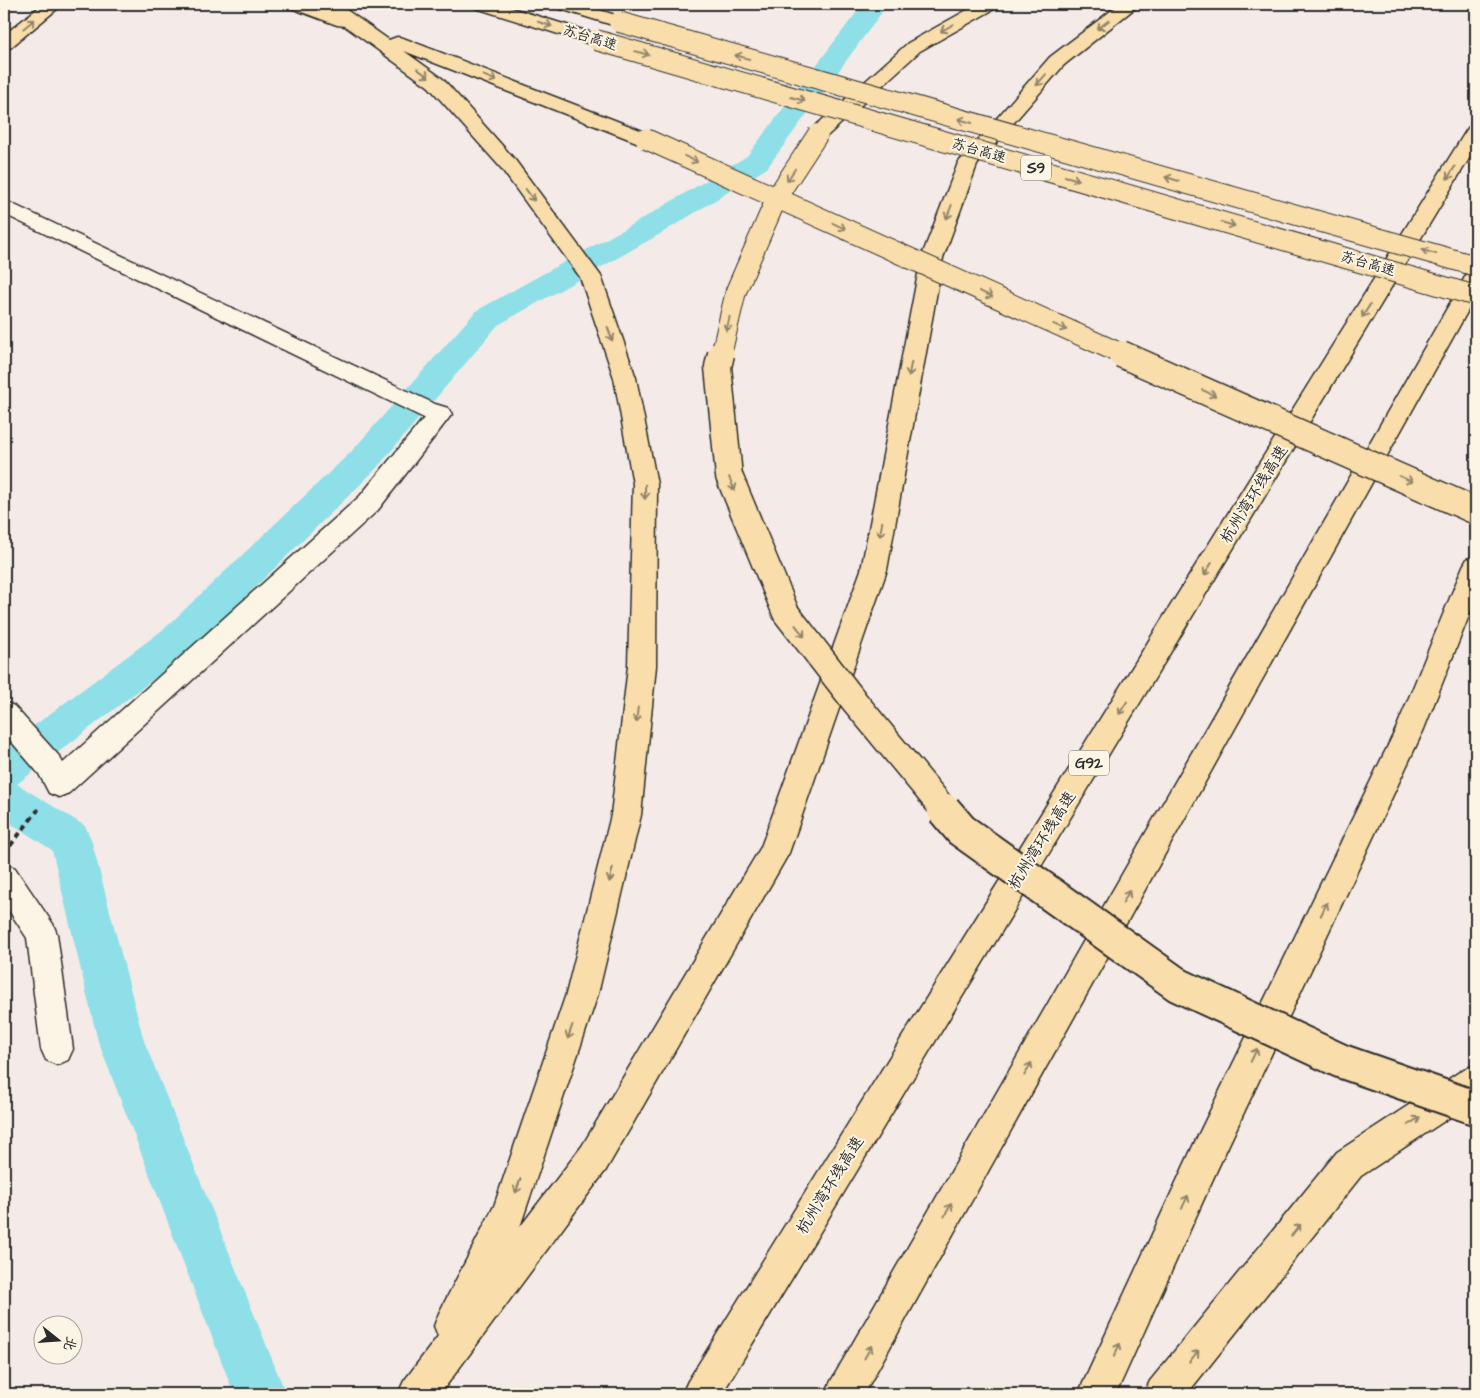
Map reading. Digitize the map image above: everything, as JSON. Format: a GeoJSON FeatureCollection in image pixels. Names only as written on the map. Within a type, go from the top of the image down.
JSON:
{"type":"FeatureCollection","features":[{"type":"Feature","properties":{"kind":"main road"},"geometry":{"type":"LineString","coordinates":[[4,44],[54,4]]}},
{"type":"Feature","properties":{"kind":"main road"},"geometry":{"type":"LineString","coordinates":[[297,4],[646,139],[1007,303],[1476,511]]}},
{"type":"Feature","properties":{"kind":"main road"},"geometry":{"type":"LineString","coordinates":[[327,4],[436,82],[508,164],[590,276],[626,378],[645,484],[642,666],[626,814],[582,994],[508,1213],[419,1392]]}},
{"type":"Feature","properties":{"kind":"main road","name":"苏台高速"},"geometry":{"type":"LineString","coordinates":[[482,4],[615,45],[1476,296]]}},
{"type":"Feature","properties":{"kind":"main road","name":"苏台高速"},"geometry":{"type":"LineString","coordinates":[[564,4],[638,28],[1476,266]]}},
{"type":"Feature","properties":{"kind":"main road"},"geometry":{"type":"LineString","coordinates":[[990,4],[914,47],[818,134],[778,194],[736,291],[718,367],[729,476],[786,613],[961,830],[993,853],[1178,985],[1340,1061],[1476,1108]]}},
{"type":"Feature","properties":{"kind":"main road"},"geometry":{"type":"LineString","coordinates":[[419,1392],[594,1158],[774,853],[874,570],[932,258],[968,163],[1057,61],[1131,4]]}},
{"type":"Feature","properties":{"kind":"main road","name":"杭州湾环线高速"},"geometry":{"type":"LineString","coordinates":[[701,1394],[1476,132]]}},
{"type":"Feature","properties":{"kind":"main road"},"geometry":{"type":"LineString","coordinates":[[844,1394],[1476,277]]}},
{"type":"Feature","properties":{"kind":"main road"},"geometry":{"type":"LineString","coordinates":[[1097,1394],[1205,1158],[1410,729],[1476,566]]}},
{"type":"Feature","properties":{"kind":"main road"},"geometry":{"type":"LineString","coordinates":[[1163,1394],[1348,1164],[1476,1081]]}},
{"type":"Feature","properties":{"kind":"street"},"geometry":{"type":"LineString","coordinates":[[4,206],[427,410],[440,414],[369,503],[59,784],[49,765],[9,719]]}},
{"type":"Feature","properties":{"kind":"street"},"geometry":{"type":"LineString","coordinates":[[4,878],[42,934],[57,1049]]}},
{"type":"Feature","properties":{"kind":"path"},"geometry":{"type":"LineString","coordinates":[[4,854],[45,802]]}},
{"type":"Feature","properties":{"kind":"waterway"},"geometry":{"type":"LineString","coordinates":[[4,771],[177,640],[363,461],[487,318],[652,226],[757,162],[876,4]]}},
{"type":"Feature","properties":{"kind":"waterway"},"geometry":{"type":"LineString","coordinates":[[4,797],[70,839],[121,1041],[260,1394]]}}]}
